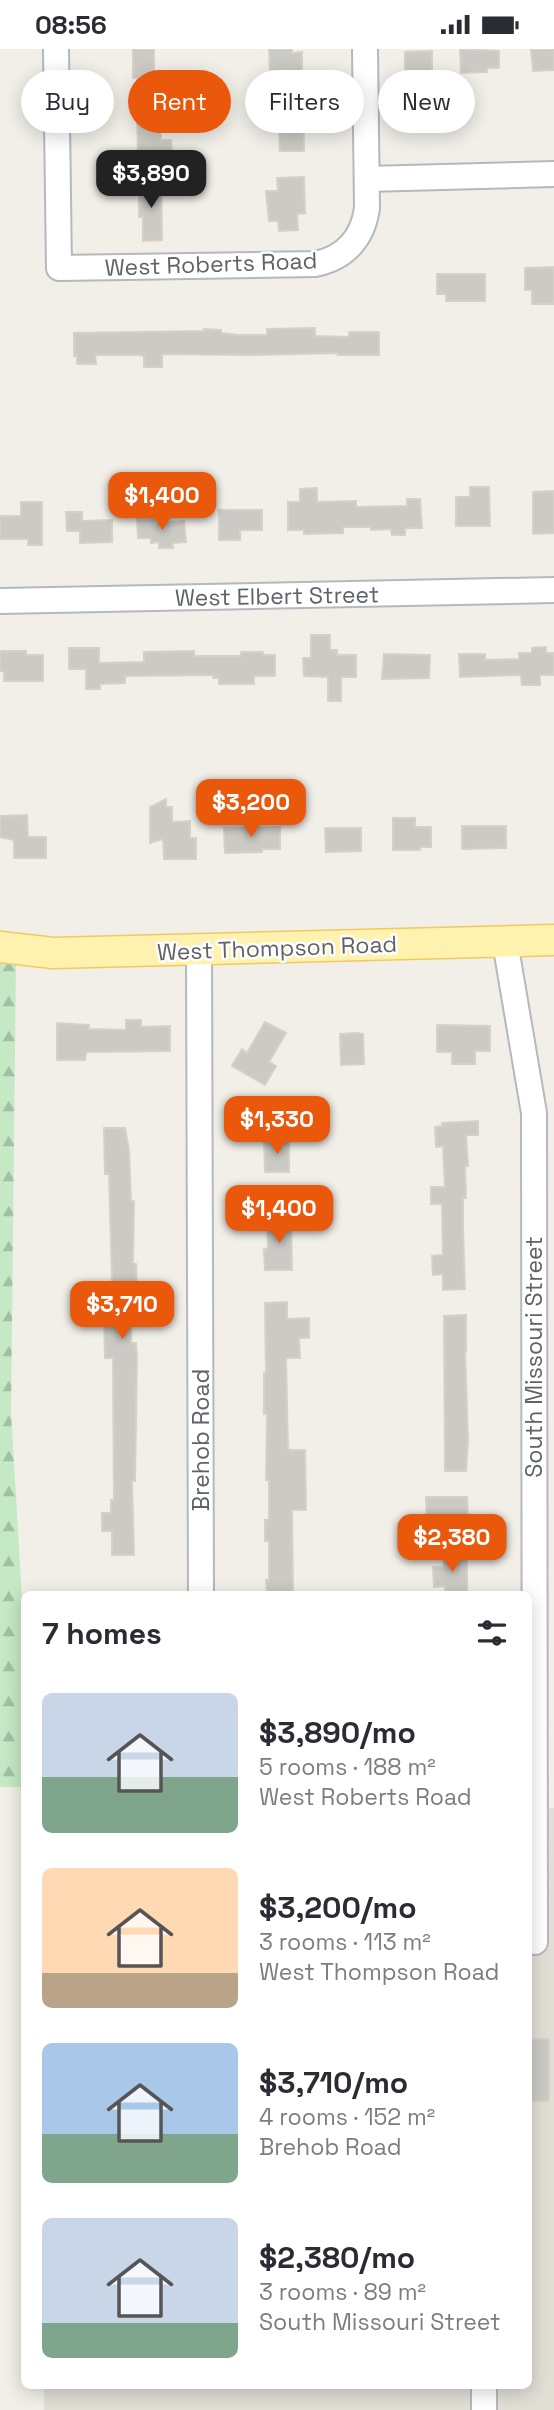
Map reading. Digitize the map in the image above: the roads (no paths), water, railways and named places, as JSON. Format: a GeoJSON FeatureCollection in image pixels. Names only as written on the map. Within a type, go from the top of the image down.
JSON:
{"type":"FeatureCollection","features":[{"type":"Feature","properties":{"kind":"main road","name":"West Thompson Road"},"geometry":{"type":"LineString","coordinates":[[0,947],[53,953],[554,940]]}},
{"type":"Feature","properties":{"kind":"street","name":"West Roberts Road"},"geometry":{"type":"LineString","coordinates":[[56,49],[59,268],[322,263],[344,252],[360,232],[367,208],[365,49]]}},
{"type":"Feature","properties":{"kind":"street"},"geometry":{"type":"LineString","coordinates":[[366,179],[554,174]]}},
{"type":"Feature","properties":{"kind":"street","name":"West Elbert Street"},"geometry":{"type":"LineString","coordinates":[[0,601],[554,590]]}},
{"type":"Feature","properties":{"kind":"street","name":"South Missouri Street"},"geometry":{"type":"LineString","coordinates":[[505,942],[534,1113],[535,1942]]}},
{"type":"Feature","properties":{"kind":"street","name":"Brehob Road"},"geometry":{"type":"LineString","coordinates":[[199,951],[201,1591]]}},
{"type":"Feature","properties":{"kind":"street"},"geometry":{"type":"LineString","coordinates":[[484,2389],[484,2410]]}}]}
